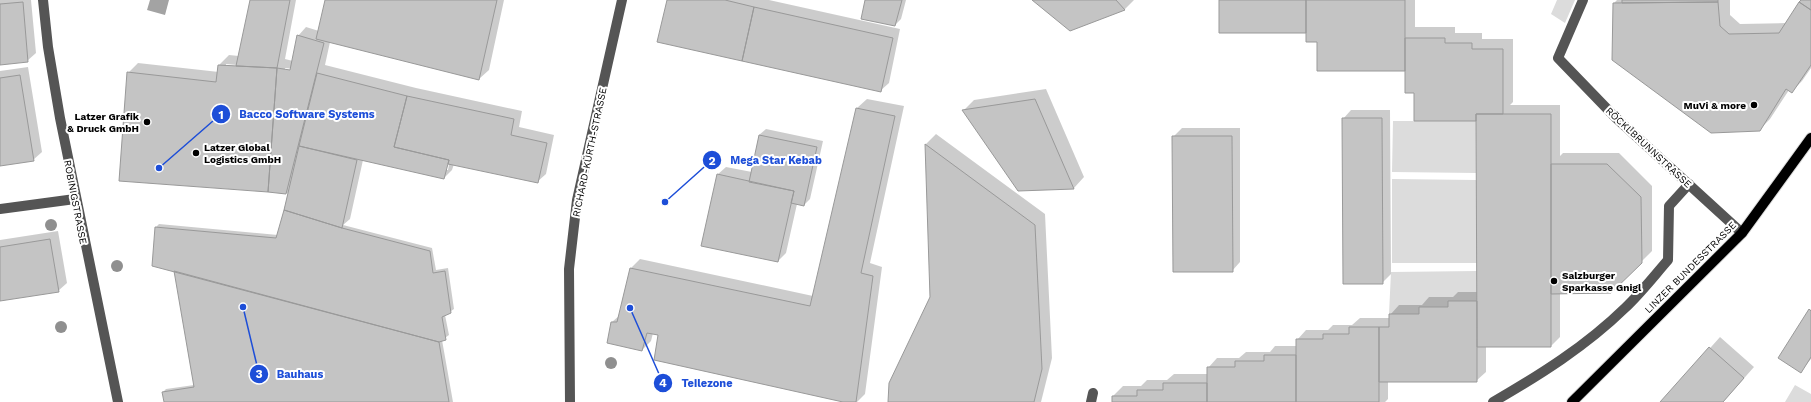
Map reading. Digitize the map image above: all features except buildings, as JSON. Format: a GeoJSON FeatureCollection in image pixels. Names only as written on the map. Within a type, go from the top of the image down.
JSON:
{"type":"FeatureCollection","features":[{"type":"Feature","properties":{"kind":"main road","name":"LINZER BUNDESSTRASSE"},"geometry":{"type":"LineString","coordinates":[[1572,402],[1742,233],[1811,138]]}},
{"type":"Feature","properties":{"kind":"street","name":"ROBINIGSTRASSE"},"geometry":{"type":"LineString","coordinates":[[43,0],[48,47],[76,199],[118,402]]}},
{"type":"Feature","properties":{"kind":"street","name":"RICHARD-KÜRTH-STRASSE"},"geometry":{"type":"LineString","coordinates":[[570,402],[569,269],[577,200],[622,0]]}},
{"type":"Feature","properties":{"kind":"street","name":"RÖCKLBRUNNSTRASSE"},"geometry":{"type":"LineString","coordinates":[[1583,0],[1558,58],[1614,117],[1742,233]]}},
{"type":"Feature","properties":{"kind":"street"},"geometry":{"type":"LineString","coordinates":[[1493,402],[1539,375],[1584,342],[1625,308],[1659,271],[1668,260],[1669,206],[1689,184]]}},
{"type":"Feature","properties":{"kind":"street"},"geometry":{"type":"LineString","coordinates":[[0,209],[76,199]]}},
{"type":"Feature","properties":{"kind":"shaded area"},"geometry":{"type":"Polygon","coordinates":[[[150,0],[169,0],[165,15],[147,10],[150,0]]]}},
{"type":"Feature","properties":{"kind":"shaded area"},"geometry":{"type":"Polygon","coordinates":[[[1557,0],[1575,0],[1565,23],[1551,14],[1557,0]]]}},
{"type":"Feature","properties":{"kind":"shaded area"},"geometry":{"type":"Polygon","coordinates":[[[1393,121],[1476,121],[1476,173],[1392,172],[1393,121]]]}},
{"type":"Feature","properties":{"kind":"shaded area"},"geometry":{"type":"Polygon","coordinates":[[[1392,179],[1477,180],[1477,263],[1392,263],[1392,179]]]}},
{"type":"Feature","properties":{"kind":"shaded area"},"geometry":{"type":"Polygon","coordinates":[[[1477,271],[1477,301],[1448,301],[1448,307],[1419,307],[1419,314],[1389,314],[1391,272],[1477,271]]]}},
{"type":"Feature","properties":{"kind":"shaded area"},"geometry":{"type":"Polygon","coordinates":[[[1795,385],[1811,394],[1811,402],[1785,402],[1795,385]]]}},
{"type":"Feature","properties":{"kind":"place","name":"MuVi & more"},"geometry":{"type":"Point","coordinates":[1754,105]}},
{"type":"Feature","properties":{"kind":"place","name":"Latzer Grafik & Druck GmbH"},"geometry":{"type":"Point","coordinates":[147,122]}},
{"type":"Feature","properties":{"kind":"place","name":"Latzer Global Logistics GmbH"},"geometry":{"type":"Point","coordinates":[196,153]}},
{"type":"Feature","properties":{"kind":"place","name":"Bacco Software Systems"},"geometry":{"type":"Point","coordinates":[159,168]}},
{"type":"Feature","properties":{"kind":"place","name":"Mega Star Kebab"},"geometry":{"type":"Point","coordinates":[665,202]}},
{"type":"Feature","properties":{"kind":"place","name":"Salzburger Sparkasse Gnigl"},"geometry":{"type":"Point","coordinates":[1554,281]}},
{"type":"Feature","properties":{"kind":"place","name":"Bauhaus"},"geometry":{"type":"Point","coordinates":[243,307]}},
{"type":"Feature","properties":{"kind":"place","name":"Teilezone"},"geometry":{"type":"Point","coordinates":[630,308]}}]}
